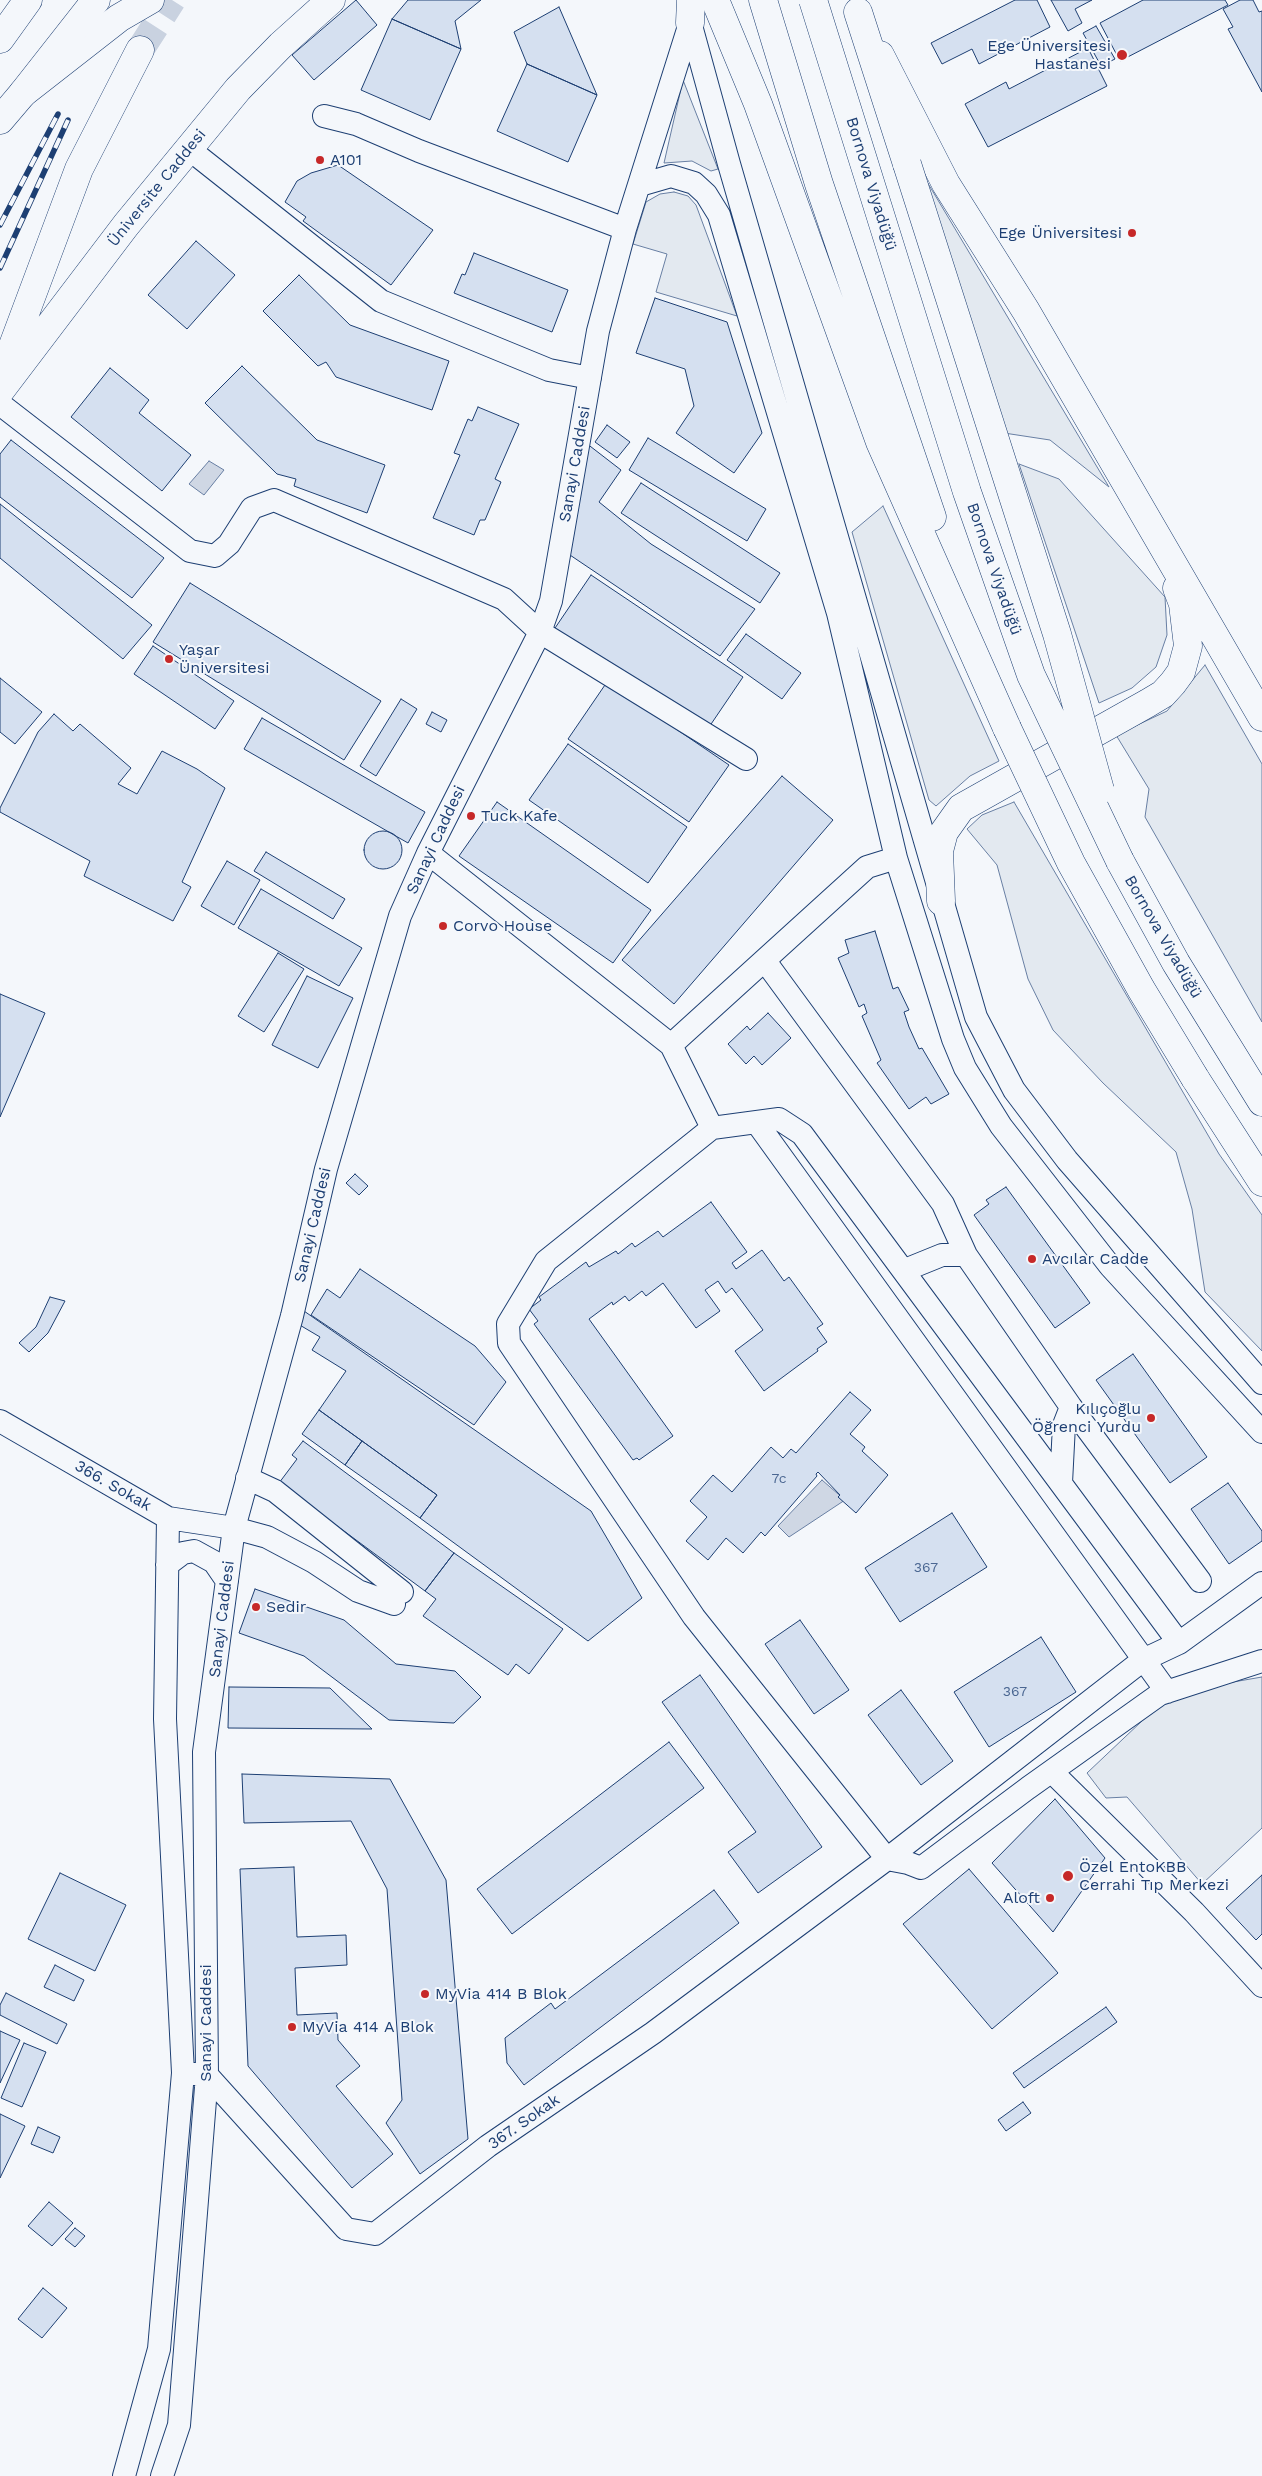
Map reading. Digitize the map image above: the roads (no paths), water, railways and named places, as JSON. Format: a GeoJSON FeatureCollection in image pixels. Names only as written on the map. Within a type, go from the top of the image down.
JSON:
{"type":"FeatureCollection","features":[{"type":"Feature","properties":{"kind":"main road"},"geometry":{"type":"LineString","coordinates":[[0,39],[28,0]]}},
{"type":"Feature","properties":{"kind":"main road"},"geometry":{"type":"LineString","coordinates":[[0,120],[23,94],[96,0]]}},
{"type":"Feature","properties":{"kind":"main road"},"geometry":{"type":"LineString","coordinates":[[23,94],[119,18],[150,0]]}},
{"type":"Feature","properties":{"kind":"main road","name":"Üniversite Caddesi"},"geometry":{"type":"LineString","coordinates":[[0,391],[126,225],[238,89],[281,45],[331,0]]}},
{"type":"Feature","properties":{"kind":"main road"},"geometry":{"type":"LineString","coordinates":[[714,0],[758,104],[880,442],[1007,728],[1071,863],[1141,989],[1195,1078],[1262,1182]]}},
{"type":"Feature","properties":{"kind":"main road"},"geometry":{"type":"LineString","coordinates":[[763,0],[822,194],[909,454],[1007,728]]}},
{"type":"Feature","properties":{"kind":"main road","name":"Bornova Viyadüğü"},"geometry":{"type":"LineString","coordinates":[[813,0],[967,492],[1031,675],[1120,861],[1176,963],[1262,1102]]}},
{"type":"Feature","properties":{"kind":"main road"},"geometry":{"type":"LineString","coordinates":[[856,6],[1057,634],[1120,861]]}},
{"type":"Feature","properties":{"kind":"main road"},"geometry":{"type":"LineString","coordinates":[[856,6],[946,184],[1026,311],[1262,718]]}},
{"type":"Feature","properties":{"kind":"main road"},"geometry":{"type":"LineString","coordinates":[[0,381],[79,169],[140,50]]}},
{"type":"Feature","properties":{"kind":"main road"},"geometry":{"type":"LineString","coordinates":[[941,901],[939,851],[944,832],[961,808],[1163,694],[1181,672],[1188,646],[1188,634],[1183,604],[1161,545]]}},
{"type":"Feature","properties":{"kind":"street"},"geometry":{"type":"LineString","coordinates":[[689,8],[941,901],[976,1017],[1014,1090],[1067,1160],[1262,1383]]}},
{"type":"Feature","properties":{"kind":"street","name":"Sanayi Caddesi"},"geometry":{"type":"LineString","coordinates":[[162,2476],[179,2425],[207,2075],[204,1752],[234,1528],[292,1316],[326,1169],[400,916],[428,853],[540,632],[551,601],[598,331],[625,229],[640,185],[689,8]]}},
{"type":"Feature","properties":{"kind":"street"},"geometry":{"type":"LineString","coordinates":[[324,116],[356,124],[419,152],[625,229]]}},
{"type":"Feature","properties":{"kind":"street"},"geometry":{"type":"LineString","coordinates":[[189,149],[381,301],[549,370],[590,378]]}},
{"type":"Feature","properties":{"kind":"street"},"geometry":{"type":"LineString","coordinates":[[640,185],[671,176],[694,183],[706,194],[719,215],[838,613],[896,858],[953,1039],[965,1068],[1001,1126],[1110,1266],[1262,1432]]}},
{"type":"Feature","properties":{"kind":"street"},"geometry":{"type":"LineString","coordinates":[[0,404],[190,551],[215,556],[229,544],[252,508],[274,500],[504,598],[540,632],[746,759]]}},
{"type":"Feature","properties":{"kind":"street"},"geometry":{"type":"LineString","coordinates":[[428,853],[671,1045],[712,1128]]}},
{"type":"Feature","properties":{"kind":"street"},"geometry":{"type":"LineString","coordinates":[[671,1045],[867,867],[896,858]]}},
{"type":"Feature","properties":{"kind":"street"},"geometry":{"type":"LineString","coordinates":[[765,961],[943,1204],[966,1255],[1071,1407],[1200,1581]]}},
{"type":"Feature","properties":{"kind":"street"},"geometry":{"type":"LineString","coordinates":[[1179,1643],[905,1270],[802,1134],[779,1119],[712,1128],[546,1261],[508,1324],[509,1343],[694,1617],[887,1859],[908,1863],[921,1868],[1160,1694],[1262,1661]]}},
{"type":"Feature","properties":{"kind":"street"},"geometry":{"type":"LineString","coordinates":[[757,1123],[1167,1692]]}},
{"type":"Feature","properties":{"kind":"street"},"geometry":{"type":"LineString","coordinates":[[905,1270],[942,1254],[966,1255]]}},
{"type":"Feature","properties":{"kind":"street"},"geometry":{"type":"LineString","coordinates":[[1061,1483],[1064,1425],[1071,1407]]}},
{"type":"Feature","properties":{"kind":"street","name":"366. Sokak"},"geometry":{"type":"LineString","coordinates":[[0,1421],[168,1518],[234,1528],[267,1537],[314,1562],[358,1592],[398,1598],[275,1491],[247,1478]]}},
{"type":"Feature","properties":{"kind":"street","name":"Sanayi Caddesi"},"geometry":{"type":"LineString","coordinates":[[124,2476],[159,2349],[183,2073],[165,1719],[168,1518]]}},
{"type":"Feature","properties":{"kind":"street"},"geometry":{"type":"LineString","coordinates":[[168,1565],[182,1553],[194,1551],[214,1562],[227,1581]]}},
{"type":"Feature","properties":{"kind":"street","name":"367. Sokak"},"geometry":{"type":"LineString","coordinates":[[207,2075],[346,2229],[375,2234],[488,2146],[653,2033],[887,1859],[1143,1660],[1179,1643],[1262,1583]]}},
{"type":"Feature","properties":{"kind":"street"},"geometry":{"type":"LineString","coordinates":[[1052,1772],[1194,1912],[1262,1986]]}},
{"type":"Feature","properties":{"kind":"street"},"geometry":{"type":"LineString","coordinates":[[183,2073],[207,2075]]}},
{"type":"Feature","properties":{"kind":"tunnel"},"geometry":{"type":"LineString","coordinates":[[140,50],[172,0]]}},
{"type":"Feature","properties":{"kind":"railway"},"geometry":{"type":"LineString","coordinates":[[0,225],[58,114]]}},
{"type":"Feature","properties":{"kind":"railway"},"geometry":{"type":"LineString","coordinates":[[0,268],[68,120]]}},
{"type":"Feature","properties":{"kind":"place","name":"Ege Üniversitesi Hastanesi"},"geometry":{"type":"Point","coordinates":[1122,55]}},
{"type":"Feature","properties":{"kind":"place","name":"A101"},"geometry":{"type":"Point","coordinates":[320,160]}},
{"type":"Feature","properties":{"kind":"place","name":"Ege Üniversitesi"},"geometry":{"type":"Point","coordinates":[1132,233]}},
{"type":"Feature","properties":{"kind":"place","name":"Yaşar Üniversitesi"},"geometry":{"type":"Point","coordinates":[169,659]}},
{"type":"Feature","properties":{"kind":"place","name":"Tuck Kafe"},"geometry":{"type":"Point","coordinates":[471,816]}},
{"type":"Feature","properties":{"kind":"place","name":"Corvo House"},"geometry":{"type":"Point","coordinates":[443,926]}},
{"type":"Feature","properties":{"kind":"place","name":"Avcılar Cadde"},"geometry":{"type":"Point","coordinates":[1032,1259]}},
{"type":"Feature","properties":{"kind":"place","name":"Kılıçoğlu Öğrenci Yurdu"},"geometry":{"type":"Point","coordinates":[1151,1418]}},
{"type":"Feature","properties":{"kind":"place","name":"Sedir"},"geometry":{"type":"Point","coordinates":[256,1607]}},
{"type":"Feature","properties":{"kind":"place","name":"Özel EntoKBB Cerrahi Tıp Merkezi"},"geometry":{"type":"Point","coordinates":[1068,1876]}},
{"type":"Feature","properties":{"kind":"place","name":"Aloft"},"geometry":{"type":"Point","coordinates":[1050,1898]}},
{"type":"Feature","properties":{"kind":"place","name":"MyVia 414 B Blok"},"geometry":{"type":"Point","coordinates":[425,1994]}},
{"type":"Feature","properties":{"kind":"place","name":"MyVia 414 A Blok"},"geometry":{"type":"Point","coordinates":[292,2027]}}]}
